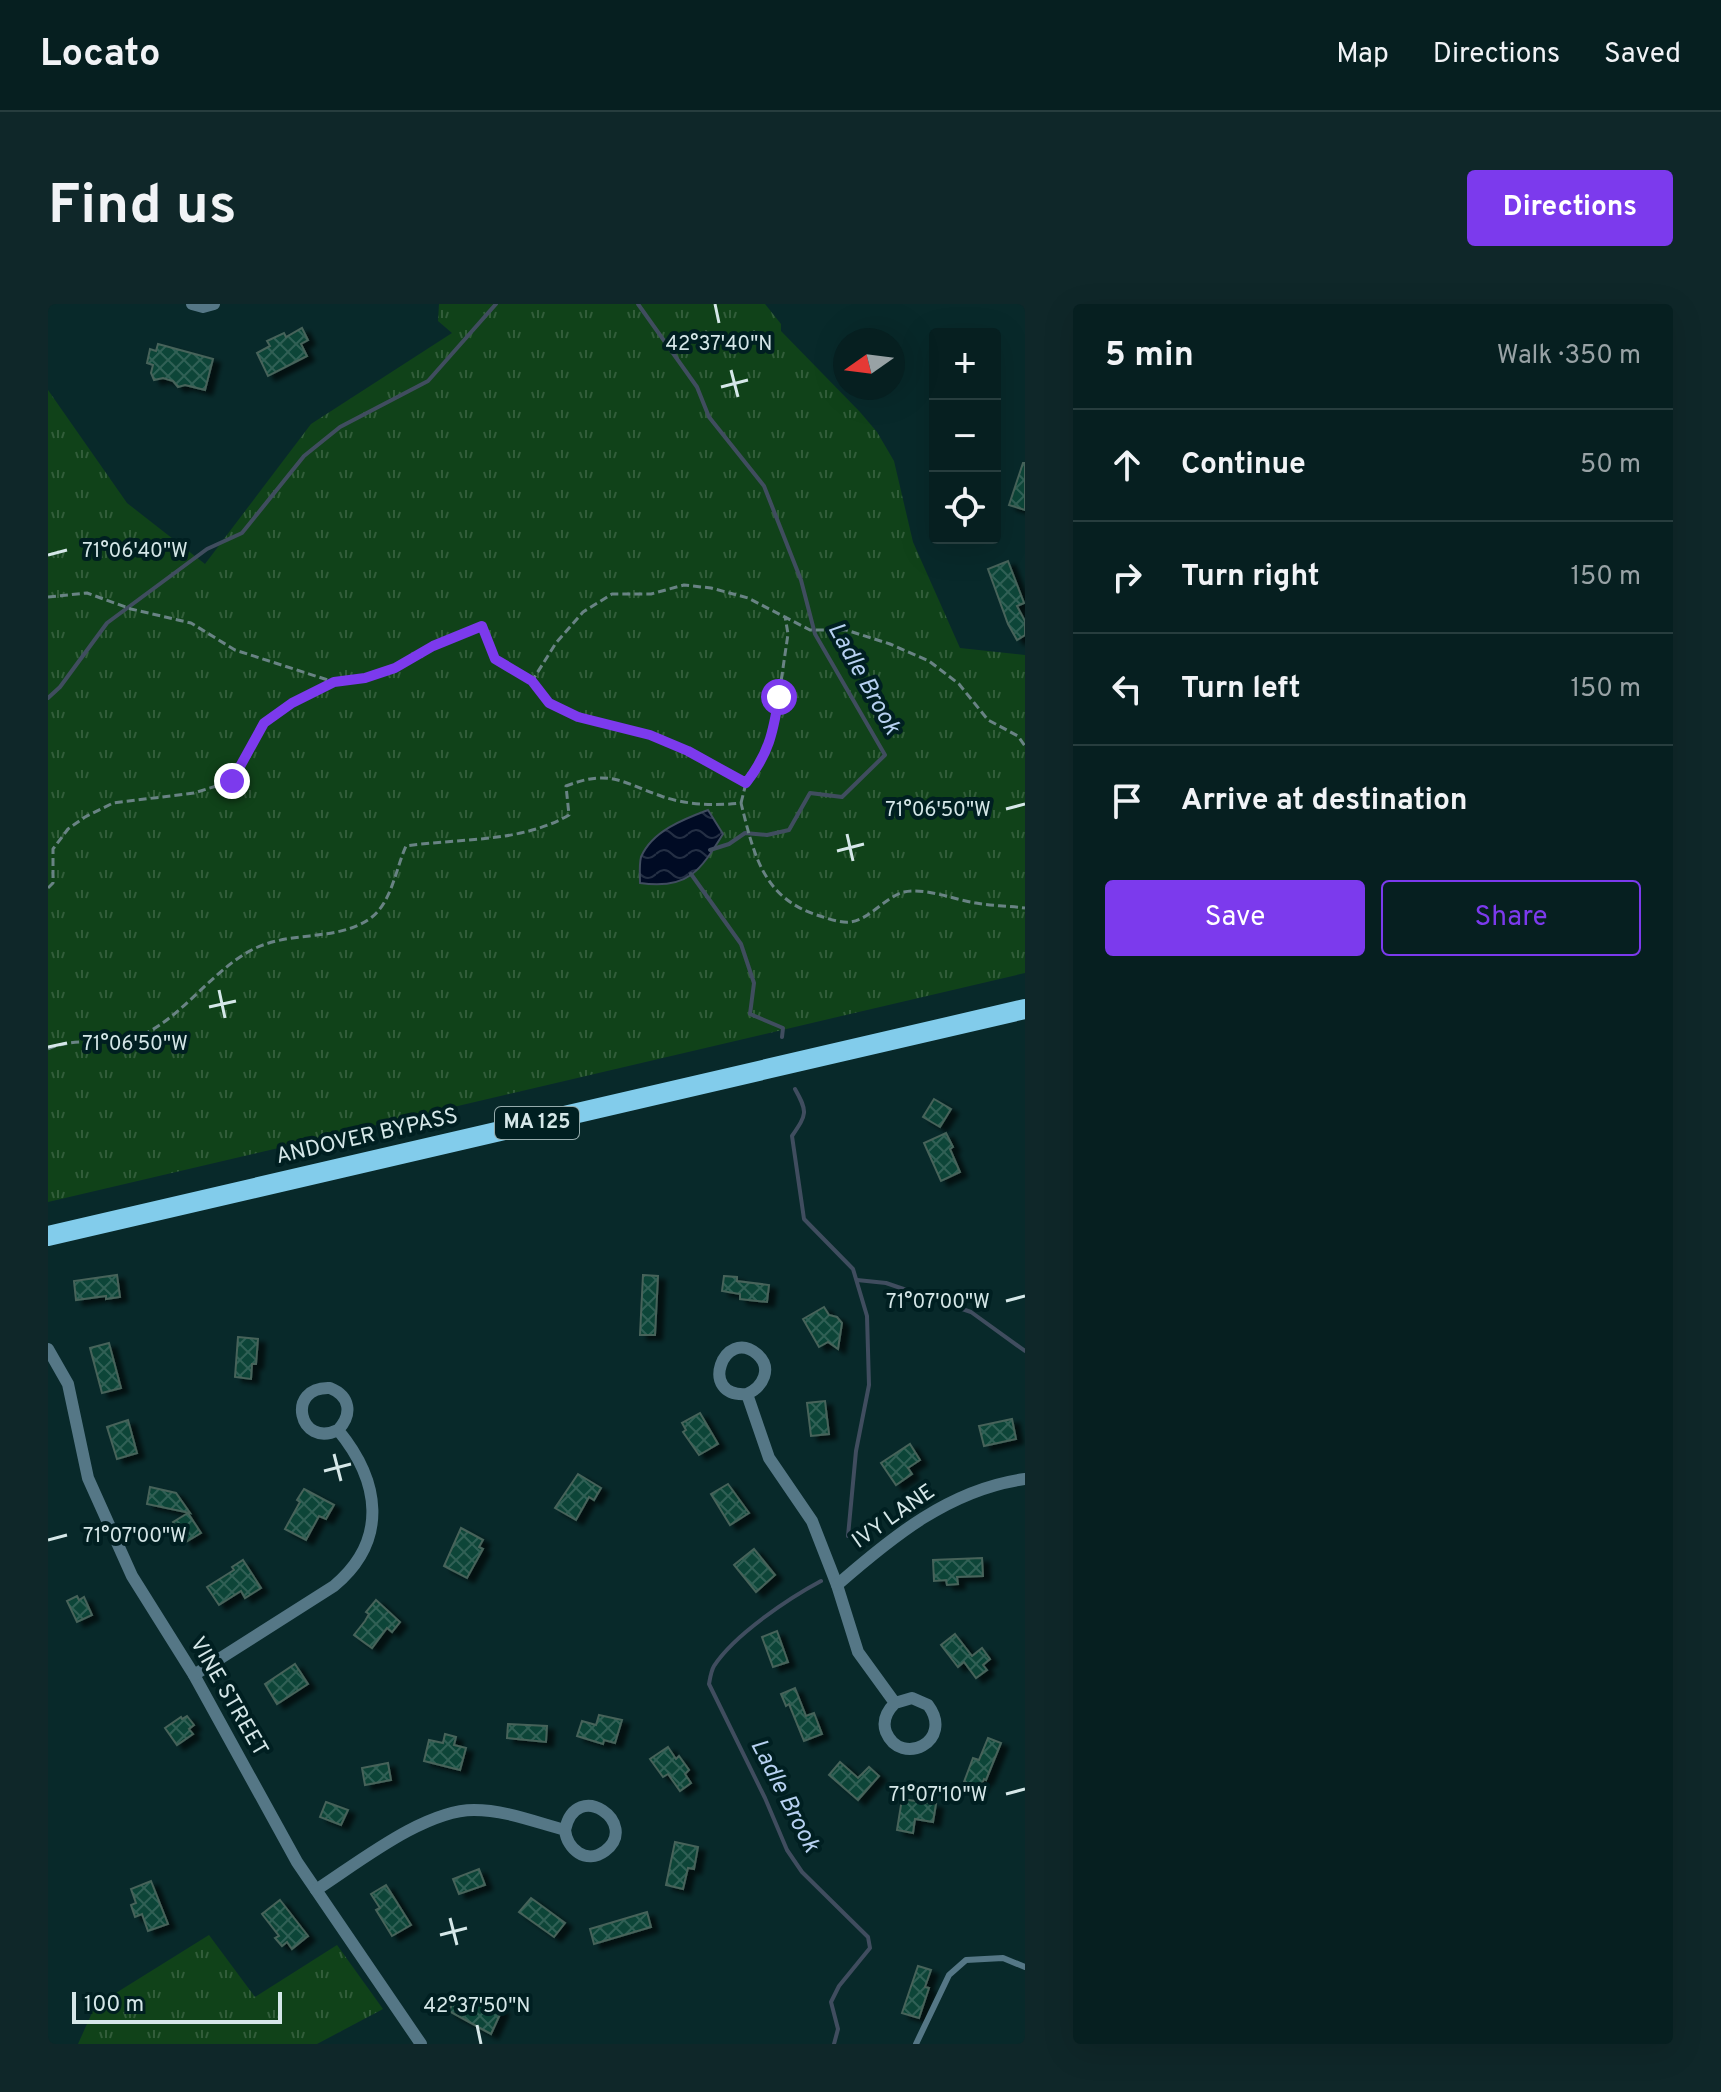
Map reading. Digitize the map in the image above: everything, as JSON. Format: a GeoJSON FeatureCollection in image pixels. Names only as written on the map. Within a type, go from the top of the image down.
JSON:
{"type":"FeatureCollection","features":[{"type":"Feature","properties":{"kind":"main road","name":"ANDOVER BYPASS"},"geometry":{"type":"LineString","coordinates":[[48,1236],[1025,1009]]}},
{"type":"Feature","properties":{"kind":"street"},"geometry":{"type":"LineString","coordinates":[[192,304],[203,307],[214,304]]}},
{"type":"Feature","properties":{"kind":"street","name":"VINE STREET"},"geometry":{"type":"LineString","coordinates":[[48,1349],[68,1384],[88,1478],[132,1576],[194,1675],[280,1834],[421,2044]]}},
{"type":"Feature","properties":{"kind":"street","name":"IVY LANE"},"geometry":{"type":"LineString","coordinates":[[747,1394],[769,1458],[812,1521],[858,1652],[895,1703]]}},
{"type":"Feature","properties":{"kind":"street"},"geometry":{"type":"LineString","coordinates":[[194,1675],[334,1586],[346,1577],[364,1553],[372,1525],[372,1495],[362,1467],[338,1430]]}},
{"type":"Feature","properties":{"kind":"street","name":"IVY LANE"},"geometry":{"type":"LineString","coordinates":[[837,1585],[873,1554],[935,1509],[993,1485],[1025,1479]]}},
{"type":"Feature","properties":{"kind":"street"},"geometry":{"type":"LineString","coordinates":[[912,1698],[928,1705],[936,1720],[936,1729],[928,1742],[914,1749],[898,1746],[892,1741],[885,1718],[895,1703],[912,1698]]}},
{"type":"Feature","properties":{"kind":"street"},"geometry":{"type":"LineString","coordinates":[[592,1806],[612,1818],[615,1834],[608,1849],[601,1854],[584,1856],[570,1846],[565,1830],[570,1815],[576,1809],[592,1806]]}},
{"type":"Feature","properties":{"kind":"street"},"geometry":{"type":"LineString","coordinates":[[316,1890],[412,1829],[443,1815],[489,1811],[565,1830]]}},
{"type":"Feature","properties":{"kind":"lane"},"geometry":{"type":"LineString","coordinates":[[916,2044],[949,1975],[966,1960],[1003,1958],[1025,1967]]}},
{"type":"Feature","properties":{"kind":"path"},"geometry":{"type":"LineString","coordinates":[[532,681],[556,643],[583,612],[612,594],[651,594],[684,585],[711,588],[748,598],[810,630],[846,630],[929,661],[959,684],[988,720],[1018,736],[1025,746]]}},
{"type":"Feature","properties":{"kind":"path"},"geometry":{"type":"LineString","coordinates":[[48,597],[87,593],[131,609],[191,623],[235,650],[334,682]]}},
{"type":"Feature","properties":{"kind":"path"},"geometry":{"type":"LineString","coordinates":[[785,616],[788,634],[774,729],[763,761],[746,783],[741,803],[748,840],[779,895],[799,910],[852,922],[904,892],[1025,908]]}},
{"type":"Feature","properties":{"kind":"path"},"geometry":{"type":"LineString","coordinates":[[48,888],[53,883],[53,849],[68,829],[113,803],[194,793],[232,781],[264,723],[292,703],[334,682],[365,678],[395,668],[433,646],[482,626],[495,659],[532,681],[549,703],[578,717],[650,735],[688,751],[746,783]]}},
{"type":"Feature","properties":{"kind":"path"},"geometry":{"type":"LineString","coordinates":[[48,1049],[86,1040],[121,1040],[142,1035],[162,1023],[236,962],[265,944],[350,928],[373,916],[389,894],[406,846],[516,835],[550,826],[569,815],[566,786],[588,778],[615,778],[664,798],[718,806],[741,803]]}},
{"type":"Feature","properties":{"kind":"green space"},"geometry":{"type":"Polygon","coordinates":[[[439,304],[765,304],[781,324],[781,331],[833,384],[833,400],[848,400],[877,432],[894,461],[913,542],[960,648],[1025,655],[1025,973],[48,1202],[48,390],[127,503],[205,564],[311,424],[452,333],[438,321],[439,304]]]}},
{"type":"Feature","properties":{"kind":"green space"},"geometry":{"type":"Polygon","coordinates":[[[209,1935],[255,1997],[337,1945],[383,2009],[317,2044],[78,2044],[95,2006],[209,1935]]]}},
{"type":"Feature","properties":{"kind":"water"},"geometry":{"type":"Polygon","coordinates":[[[708,810],[723,834],[699,868],[670,884],[640,883],[641,857],[653,840],[670,827],[708,810]]]}},
{"type":"Feature","properties":{"kind":"building"},"geometry":{"type":"Polygon","coordinates":[[[302,328],[308,340],[301,344],[307,356],[268,376],[257,353],[270,346],[267,341],[284,333],[286,337],[302,328]]]}},
{"type":"Feature","properties":{"kind":"building"},"geometry":{"type":"Polygon","coordinates":[[[158,344],[213,359],[205,390],[185,385],[178,387],[173,381],[163,378],[154,380],[151,373],[153,365],[147,363],[150,349],[156,351],[158,344]]]}},
{"type":"Feature","properties":{"kind":"building"},"geometry":{"type":"Polygon","coordinates":[[[1025,463],[1025,510],[1009,505],[1025,463]]]}},
{"type":"Feature","properties":{"kind":"building"},"geometry":{"type":"Polygon","coordinates":[[[1008,561],[1024,603],[1017,606],[1025,621],[1025,635],[1017,640],[988,569],[1008,561]]]}},
{"type":"Feature","properties":{"kind":"building"},"geometry":{"type":"Polygon","coordinates":[[[934,1099],[951,1109],[940,1127],[923,1117],[934,1099]]]}},
{"type":"Feature","properties":{"kind":"building"},"geometry":{"type":"Polygon","coordinates":[[[946,1133],[960,1172],[941,1181],[924,1143],[946,1133]]]}},
{"type":"Feature","properties":{"kind":"building"},"geometry":{"type":"Polygon","coordinates":[[[117,1275],[120,1297],[76,1300],[74,1281],[117,1275]]]}},
{"type":"Feature","properties":{"kind":"building"},"geometry":{"type":"Polygon","coordinates":[[[643,1275],[658,1276],[655,1335],[640,1335],[643,1275]]]}},
{"type":"Feature","properties":{"kind":"building"},"geometry":{"type":"Polygon","coordinates":[[[724,1276],[769,1285],[767,1302],[740,1299],[740,1294],[722,1291],[724,1276]]]}},
{"type":"Feature","properties":{"kind":"building"},"geometry":{"type":"Polygon","coordinates":[[[824,1307],[829,1315],[837,1317],[842,1323],[838,1349],[828,1342],[819,1347],[803,1319],[824,1307]]]}},
{"type":"Feature","properties":{"kind":"building"},"geometry":{"type":"Polygon","coordinates":[[[238,1337],[258,1339],[251,1379],[235,1377],[238,1337]]]}},
{"type":"Feature","properties":{"kind":"building"},"geometry":{"type":"Polygon","coordinates":[[[109,1343],[121,1388],[102,1393],[90,1348],[109,1343]]]}},
{"type":"Feature","properties":{"kind":"building"},"geometry":{"type":"Polygon","coordinates":[[[825,1401],[829,1434],[811,1436],[807,1403],[825,1401]]]}},
{"type":"Feature","properties":{"kind":"building"},"geometry":{"type":"Polygon","coordinates":[[[700,1413],[718,1444],[699,1455],[683,1432],[686,1430],[682,1423],[700,1413]]]}},
{"type":"Feature","properties":{"kind":"building"},"geometry":{"type":"Polygon","coordinates":[[[1012,1419],[1016,1439],[984,1446],[979,1426],[1012,1419]]]}},
{"type":"Feature","properties":{"kind":"building"},"geometry":{"type":"Polygon","coordinates":[[[128,1420],[137,1453],[117,1459],[107,1427],[128,1420]]]}},
{"type":"Feature","properties":{"kind":"building"},"geometry":{"type":"Polygon","coordinates":[[[910,1444],[920,1460],[908,1468],[912,1474],[896,1485],[881,1463],[910,1444]]]}},
{"type":"Feature","properties":{"kind":"building"},"geometry":{"type":"Polygon","coordinates":[[[578,1474],[601,1488],[594,1500],[589,1497],[576,1520],[555,1508],[578,1474]]]}},
{"type":"Feature","properties":{"kind":"building"},"geometry":{"type":"Polygon","coordinates":[[[728,1484],[749,1513],[730,1525],[711,1494],[728,1484]]]}},
{"type":"Feature","properties":{"kind":"building"},"geometry":{"type":"Polygon","coordinates":[[[150,1487],[176,1493],[190,1513],[147,1504],[150,1487]]]}},
{"type":"Feature","properties":{"kind":"building"},"geometry":{"type":"Polygon","coordinates":[[[304,1489],[334,1505],[326,1519],[319,1516],[306,1540],[285,1529],[304,1489]]]}},
{"type":"Feature","properties":{"kind":"building"},"geometry":{"type":"Polygon","coordinates":[[[188,1513],[201,1533],[186,1542],[173,1522],[188,1513]]]}},
{"type":"Feature","properties":{"kind":"building"},"geometry":{"type":"Polygon","coordinates":[[[461,1528],[483,1540],[479,1547],[483,1549],[467,1578],[444,1566],[461,1528]]]}},
{"type":"Feature","properties":{"kind":"building"},"geometry":{"type":"Polygon","coordinates":[[[754,1549],[775,1575],[756,1592],[734,1565],[754,1549]]]}},
{"type":"Feature","properties":{"kind":"building"},"geometry":{"type":"Polygon","coordinates":[[[982,1558],[983,1576],[957,1577],[958,1584],[947,1585],[946,1580],[934,1581],[933,1560],[982,1558]]]}},
{"type":"Feature","properties":{"kind":"building"},"geometry":{"type":"Polygon","coordinates":[[[243,1560],[261,1588],[245,1598],[241,1591],[219,1605],[207,1587],[234,1570],[232,1567],[243,1560]]]}},
{"type":"Feature","properties":{"kind":"building"},"geometry":{"type":"Polygon","coordinates":[[[77,1596],[79,1600],[84,1597],[92,1615],[77,1622],[67,1601],[77,1596]]]}},
{"type":"Feature","properties":{"kind":"building"},"geometry":{"type":"Polygon","coordinates":[[[376,1600],[400,1622],[392,1632],[387,1628],[372,1648],[354,1635],[376,1600]]]}},
{"type":"Feature","properties":{"kind":"building"},"geometry":{"type":"Polygon","coordinates":[[[777,1631],[788,1662],[773,1667],[762,1637],[777,1631]]]}},
{"type":"Feature","properties":{"kind":"building"},"geometry":{"type":"Polygon","coordinates":[[[955,1634],[972,1656],[982,1648],[990,1659],[983,1665],[987,1670],[976,1678],[964,1662],[958,1667],[941,1645],[955,1634]]]}},
{"type":"Feature","properties":{"kind":"building"},"geometry":{"type":"Polygon","coordinates":[[[295,1664],[308,1684],[277,1704],[265,1684],[295,1664]]]}},
{"type":"Feature","properties":{"kind":"building"},"geometry":{"type":"Polygon","coordinates":[[[795,1688],[806,1716],[814,1713],[822,1734],[804,1741],[789,1704],[786,1706],[781,1694],[795,1688]]]}},
{"type":"Feature","properties":{"kind":"building"},"geometry":{"type":"Polygon","coordinates":[[[599,1715],[622,1720],[615,1743],[604,1740],[603,1744],[577,1736],[582,1721],[596,1725],[599,1715]]]}},
{"type":"Feature","properties":{"kind":"building"},"geometry":{"type":"Polygon","coordinates":[[[187,1716],[194,1725],[189,1729],[193,1734],[177,1745],[165,1728],[187,1716]]]}},
{"type":"Feature","properties":{"kind":"building"},"geometry":{"type":"Polygon","coordinates":[[[508,1724],[547,1726],[546,1742],[507,1738],[508,1724]]]}},
{"type":"Feature","properties":{"kind":"building"},"geometry":{"type":"Polygon","coordinates":[[[445,1734],[456,1737],[454,1745],[466,1748],[460,1770],[424,1761],[429,1740],[443,1743],[445,1734]]]}},
{"type":"Feature","properties":{"kind":"building"},"geometry":{"type":"Polygon","coordinates":[[[988,1738],[1001,1743],[980,1788],[964,1782],[973,1758],[979,1760],[988,1738]]]}},
{"type":"Feature","properties":{"kind":"building"},"geometry":{"type":"Polygon","coordinates":[[[668,1747],[689,1770],[685,1774],[691,1783],[680,1791],[668,1774],[663,1777],[650,1759],[668,1747]]]}},
{"type":"Feature","properties":{"kind":"building"},"geometry":{"type":"Polygon","coordinates":[[[840,1762],[858,1778],[869,1767],[879,1776],[858,1800],[829,1775],[840,1762]]]}},
{"type":"Feature","properties":{"kind":"building"},"geometry":{"type":"Polygon","coordinates":[[[388,1763],[391,1780],[365,1785],[362,1768],[388,1763]]]}},
{"type":"Feature","properties":{"kind":"building"},"geometry":{"type":"Polygon","coordinates":[[[902,1799],[936,1804],[933,1822],[915,1819],[913,1833],[897,1830],[902,1799]]]}},
{"type":"Feature","properties":{"kind":"building"},"geometry":{"type":"Polygon","coordinates":[[[326,1802],[348,1810],[341,1825],[320,1817],[326,1802]]]}},
{"type":"Feature","properties":{"kind":"building"},"geometry":{"type":"Polygon","coordinates":[[[675,1842],[698,1847],[694,1869],[688,1868],[683,1889],[666,1885],[675,1842]]]}},
{"type":"Feature","properties":{"kind":"building"},"geometry":{"type":"Polygon","coordinates":[[[479,1869],[485,1885],[459,1894],[453,1879],[479,1869]]]}},
{"type":"Feature","properties":{"kind":"building"},"geometry":{"type":"Polygon","coordinates":[[[151,1881],[168,1924],[148,1931],[142,1914],[135,1917],[131,1905],[136,1903],[131,1889],[151,1881]]]}},
{"type":"Feature","properties":{"kind":"building"},"geometry":{"type":"Polygon","coordinates":[[[386,1885],[411,1925],[392,1936],[376,1910],[380,1908],[371,1894],[386,1885]]]}},
{"type":"Feature","properties":{"kind":"building"},"geometry":{"type":"Polygon","coordinates":[[[531,1898],[565,1923],[554,1937],[519,1912],[531,1898]]]}},
{"type":"Feature","properties":{"kind":"building"},"geometry":{"type":"Polygon","coordinates":[[[280,1900],[308,1936],[292,1949],[287,1942],[282,1946],[275,1938],[279,1936],[262,1914],[280,1900]]]}},
{"type":"Feature","properties":{"kind":"building"},"geometry":{"type":"Polygon","coordinates":[[[647,1912],[651,1927],[594,1944],[590,1929],[647,1912]]]}},
{"type":"Feature","properties":{"kind":"building"},"geometry":{"type":"Polygon","coordinates":[[[918,1966],[931,1970],[925,1987],[929,1988],[919,2018],[902,2013],[918,1966]]]}},
{"type":"Feature","properties":{"kind":"building"},"geometry":{"type":"Polygon","coordinates":[[[456,1996],[474,2005],[477,1998],[502,2010],[491,2034],[449,2011],[456,1996]]]}},
{"type":"Feature","properties":{"kind":"waterway"},"geometry":{"type":"LineString","coordinates":[[48,698],[60,687],[107,623],[207,549],[242,533],[304,456],[340,427],[428,381],[496,304]]}},
{"type":"Feature","properties":{"kind":"waterway","name":"Ladle Brook"},"geometry":{"type":"LineString","coordinates":[[638,304],[697,387],[709,417],[764,486],[801,580],[815,634],[885,755],[842,797],[810,793],[789,830],[767,835],[745,833],[729,844],[710,850]]}},
{"type":"Feature","properties":{"kind":"waterway","name":"Ladle Brook"},"geometry":{"type":"LineString","coordinates":[[691,874],[741,944],[754,983],[750,1014],[783,1028],[782,1037]]}},
{"type":"Feature","properties":{"kind":"waterway","name":"Ladle Brook"},"geometry":{"type":"LineString","coordinates":[[795,1089],[804,1108],[803,1118],[792,1136],[804,1219],[853,1269],[867,1316],[869,1385],[856,1451],[848,1536]]}},
{"type":"Feature","properties":{"kind":"waterway"},"geometry":{"type":"LineString","coordinates":[[857,1280],[886,1283],[971,1312],[1025,1351]]}},
{"type":"Feature","properties":{"kind":"waterway","name":"Ladle Brook"},"geometry":{"type":"LineString","coordinates":[[821,1581],[748,1630],[714,1666],[709,1684],[787,1850],[802,1872],[868,1937],[870,1948],[839,1986],[831,2002],[838,2029],[834,2044]]}},
{"type":"Feature","properties":{"kind":"route"},"geometry":{"type":"LineString","coordinates":[[232,781],[264,723],[292,703],[334,682],[365,678],[395,668],[433,646],[482,626],[495,659],[532,681],[549,703],[578,717],[650,735],[688,751],[746,783],[763,761],[774,729],[779,697]]}}]}
